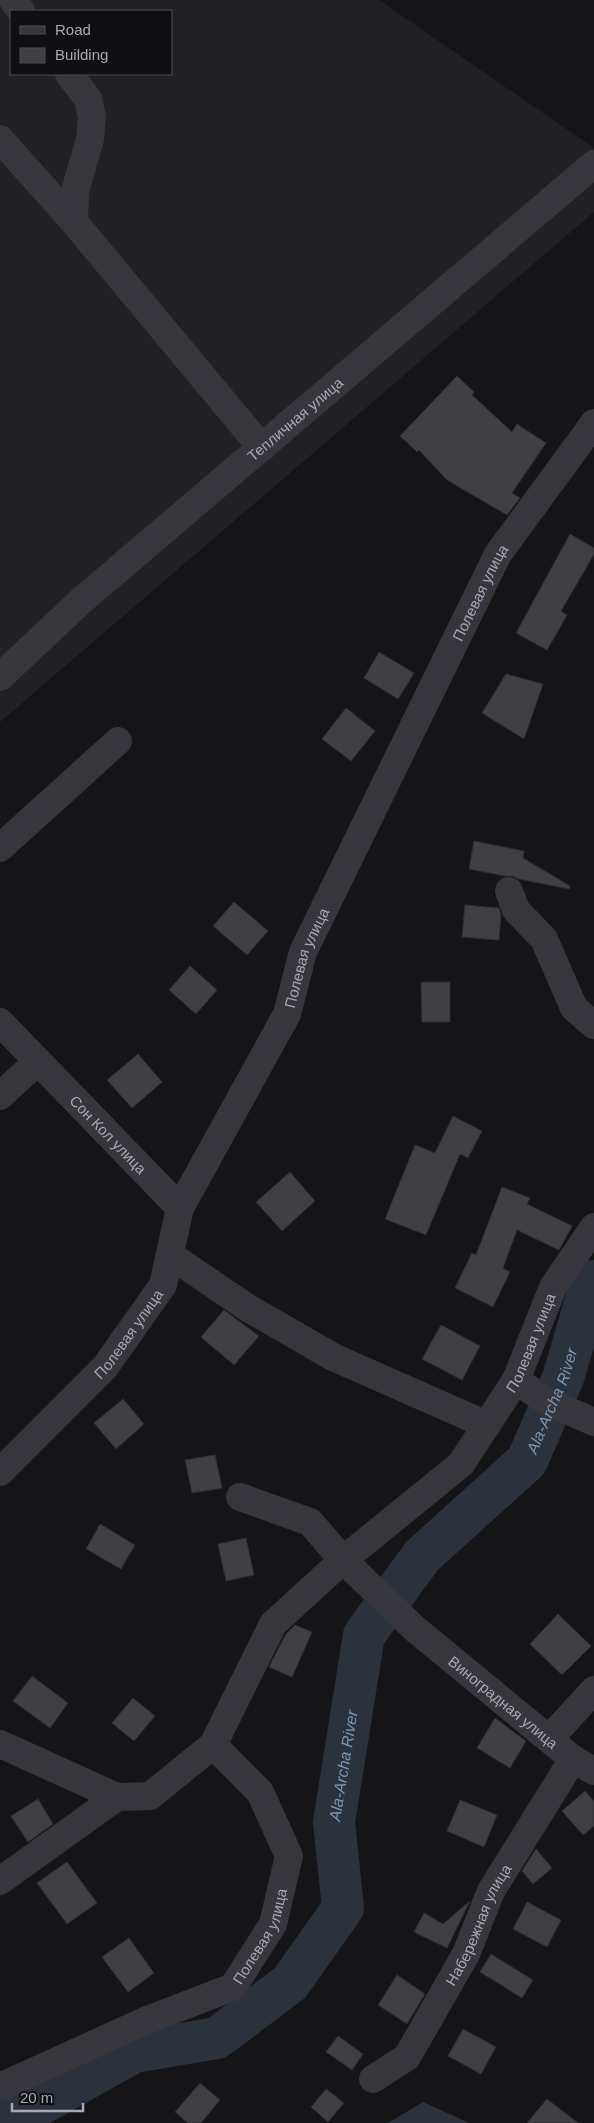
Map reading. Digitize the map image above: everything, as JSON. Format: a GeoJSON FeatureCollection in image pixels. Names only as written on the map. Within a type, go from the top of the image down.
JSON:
{"type":"FeatureCollection","features":[{"type":"Feature","properties":{"kind":"street"},"geometry":{"type":"LineString","coordinates":[[70,75],[88,99],[92,117],[90,139],[75,191],[74,222]]}},
{"type":"Feature","properties":{"kind":"street"},"geometry":{"type":"LineString","coordinates":[[0,139],[74,222],[262,448]]}},
{"type":"Feature","properties":{"kind":"street","name":"Тепличная улица"},"geometry":{"type":"LineString","coordinates":[[0,677],[82,600],[594,164]]}},
{"type":"Feature","properties":{"kind":"street","name":"Полевая улица"},"geometry":{"type":"LineString","coordinates":[[0,1472],[106,1368],[163,1285],[180,1208],[287,1014],[303,952],[498,554],[594,423]]}},
{"type":"Feature","properties":{"kind":"street"},"geometry":{"type":"LineString","coordinates":[[0,848],[118,742]]}},
{"type":"Feature","properties":{"kind":"street"},"geometry":{"type":"LineString","coordinates":[[509,891],[516,910],[544,939],[574,1008],[594,1025]]}},
{"type":"Feature","properties":{"kind":"street","name":"Сон Кол улица"},"geometry":{"type":"LineString","coordinates":[[0,1022],[180,1208]]}},
{"type":"Feature","properties":{"kind":"street"},"geometry":{"type":"LineString","coordinates":[[0,1096],[37,1062]]}},
{"type":"Feature","properties":{"kind":"street","name":"Полевая улица"},"geometry":{"type":"LineString","coordinates":[[0,1744],[117,1797],[150,1796],[213,1745],[273,1624],[343,1560],[461,1464],[516,1380],[553,1287],[594,1226]]}},
{"type":"Feature","properties":{"kind":"street"},"geometry":{"type":"LineString","coordinates":[[170,1255],[248,1308],[333,1357],[487,1426]]}},
{"type":"Feature","properties":{"kind":"street"},"geometry":{"type":"LineString","coordinates":[[516,1380],[546,1400],[584,1418]]}},
{"type":"Feature","properties":{"kind":"street","name":"Виноградная улица"},"geometry":{"type":"LineString","coordinates":[[240,1497],[310,1522],[343,1560],[415,1628],[549,1739],[584,1765]]}},
{"type":"Feature","properties":{"kind":"street"},"geometry":{"type":"LineString","coordinates":[[549,1739],[594,1690]]}},
{"type":"Feature","properties":{"kind":"street","name":"Полевая улица"},"geometry":{"type":"LineString","coordinates":[[0,2087],[146,2020],[233,1987],[273,1924],[290,1856],[260,1792],[213,1745]]}},
{"type":"Feature","properties":{"kind":"street","name":"Набережная улица"},"geometry":{"type":"LineString","coordinates":[[373,2079],[408,2056],[466,1954],[491,1891],[584,1765]]}},
{"type":"Feature","properties":{"kind":"street"},"geometry":{"type":"LineString","coordinates":[[0,1881],[117,1797]]}},
{"type":"Feature","properties":{"kind":"shaded area"},"geometry":{"type":"Polygon","coordinates":[[[0,0],[379,0],[594,148],[594,212],[0,722],[0,0]]]}},
{"type":"Feature","properties":{"kind":"shaded area"},"geometry":{"type":"Polygon","coordinates":[[[423,2102],[465,2121],[468,2123],[388,2123],[423,2102]]]}},
{"type":"Feature","properties":{"kind":"building"},"geometry":{"type":"Polygon","coordinates":[[[457,376],[474,392],[472,395],[512,432],[517,424],[546,443],[512,493],[520,498],[507,515],[447,480],[419,450],[417,452],[400,436],[457,376]]]}},
{"type":"Feature","properties":{"kind":"building"},"geometry":{"type":"Polygon","coordinates":[[[570,534],[594,548],[594,554],[561,611],[567,615],[547,650],[516,633],[570,534]]]}},
{"type":"Feature","properties":{"kind":"building"},"geometry":{"type":"Polygon","coordinates":[[[379,652],[414,673],[398,699],[364,678],[379,652]]]}},
{"type":"Feature","properties":{"kind":"building"},"geometry":{"type":"Polygon","coordinates":[[[506,674],[543,684],[524,739],[482,713],[506,674]]]}},
{"type":"Feature","properties":{"kind":"building"},"geometry":{"type":"Polygon","coordinates":[[[346,708],[375,731],[351,761],[322,739],[346,708]]]}},
{"type":"Feature","properties":{"kind":"building"},"geometry":{"type":"Polygon","coordinates":[[[474,841],[524,851],[523,858],[570,886],[569,889],[512,876],[469,869],[474,841]]]}},
{"type":"Feature","properties":{"kind":"building"},"geometry":{"type":"Polygon","coordinates":[[[234,902],[268,931],[247,955],[213,926],[234,902]]]}},
{"type":"Feature","properties":{"kind":"building"},"geometry":{"type":"Polygon","coordinates":[[[465,905],[499,908],[501,914],[499,940],[462,937],[465,905]]]}},
{"type":"Feature","properties":{"kind":"building"},"geometry":{"type":"Polygon","coordinates":[[[190,966],[217,990],[196,1014],[169,990],[190,966]]]}},
{"type":"Feature","properties":{"kind":"building"},"geometry":{"type":"Polygon","coordinates":[[[421,982],[450,982],[450,1022],[422,1022],[421,982]]]}},
{"type":"Feature","properties":{"kind":"building"},"geometry":{"type":"Polygon","coordinates":[[[138,1054],[162,1082],[132,1108],[107,1080],[138,1054]]]}},
{"type":"Feature","properties":{"kind":"building"},"geometry":{"type":"Polygon","coordinates":[[[453,1116],[482,1131],[468,1158],[460,1154],[426,1235],[385,1219],[415,1145],[435,1153],[453,1116]]]}},
{"type":"Feature","properties":{"kind":"building"},"geometry":{"type":"Polygon","coordinates":[[[290,1172],[315,1201],[282,1231],[256,1202],[290,1172]]]}},
{"type":"Feature","properties":{"kind":"building"},"geometry":{"type":"Polygon","coordinates":[[[502,1187],[530,1198],[527,1204],[572,1226],[559,1250],[517,1230],[503,1268],[510,1272],[493,1307],[455,1288],[472,1253],[476,1255],[502,1187]]]}},
{"type":"Feature","properties":{"kind":"building"},"geometry":{"type":"Polygon","coordinates":[[[224,1310],[259,1336],[234,1365],[201,1337],[224,1310]]]}},
{"type":"Feature","properties":{"kind":"building"},"geometry":{"type":"Polygon","coordinates":[[[441,1325],[480,1346],[462,1380],[422,1359],[441,1325]]]}},
{"type":"Feature","properties":{"kind":"building"},"geometry":{"type":"Polygon","coordinates":[[[123,1399],[144,1424],[116,1449],[94,1423],[123,1399]]]}},
{"type":"Feature","properties":{"kind":"building"},"geometry":{"type":"Polygon","coordinates":[[[215,1455],[222,1488],[192,1493],[185,1460],[215,1455]]]}},
{"type":"Feature","properties":{"kind":"building"},"geometry":{"type":"Polygon","coordinates":[[[100,1524],[135,1545],[121,1569],[86,1549],[100,1524]]]}},
{"type":"Feature","properties":{"kind":"building"},"geometry":{"type":"Polygon","coordinates":[[[246,1538],[254,1575],[226,1581],[218,1544],[246,1538]]]}},
{"type":"Feature","properties":{"kind":"building"},"geometry":{"type":"Polygon","coordinates":[[[558,1614],[591,1646],[562,1675],[530,1644],[558,1614]]]}},
{"type":"Feature","properties":{"kind":"building"},"geometry":{"type":"Polygon","coordinates":[[[295,1625],[312,1632],[292,1677],[269,1667],[286,1634],[295,1625]]]}},
{"type":"Feature","properties":{"kind":"building"},"geometry":{"type":"Polygon","coordinates":[[[32,1676],[68,1703],[50,1728],[13,1701],[32,1676]]]}},
{"type":"Feature","properties":{"kind":"building"},"geometry":{"type":"Polygon","coordinates":[[[133,1698],[155,1716],[134,1741],[112,1723],[133,1698]]]}},
{"type":"Feature","properties":{"kind":"building"},"geometry":{"type":"Polygon","coordinates":[[[495,1718],[526,1741],[510,1768],[477,1748],[495,1718]]]}},
{"type":"Feature","properties":{"kind":"building"},"geometry":{"type":"Polygon","coordinates":[[[585,1791],[594,1801],[594,1826],[583,1835],[562,1811],[585,1791]]]}},
{"type":"Feature","properties":{"kind":"building"},"geometry":{"type":"Polygon","coordinates":[[[38,1799],[53,1824],[28,1842],[11,1816],[38,1799]]]}},
{"type":"Feature","properties":{"kind":"building"},"geometry":{"type":"Polygon","coordinates":[[[460,1800],[497,1815],[484,1847],[447,1831],[460,1800]]]}},
{"type":"Feature","properties":{"kind":"building"},"geometry":{"type":"Polygon","coordinates":[[[536,1849],[552,1868],[533,1884],[522,1871],[536,1849]]]}},
{"type":"Feature","properties":{"kind":"building"},"geometry":{"type":"Polygon","coordinates":[[[67,1862],[97,1903],[67,1924],[37,1883],[67,1862]]]}},
{"type":"Feature","properties":{"kind":"building"},"geometry":{"type":"Polygon","coordinates":[[[470,1901],[447,1948],[414,1932],[424,1913],[443,1924],[470,1901]]]}},
{"type":"Feature","properties":{"kind":"building"},"geometry":{"type":"Polygon","coordinates":[[[527,1902],[561,1920],[547,1947],[513,1929],[527,1902]]]}},
{"type":"Feature","properties":{"kind":"building"},"geometry":{"type":"Polygon","coordinates":[[[129,1938],[154,1973],[128,1992],[102,1957],[129,1938]]]}},
{"type":"Feature","properties":{"kind":"building"},"geometry":{"type":"Polygon","coordinates":[[[491,1954],[533,1980],[522,1998],[480,1972],[491,1954]]]}},
{"type":"Feature","properties":{"kind":"building"},"geometry":{"type":"Polygon","coordinates":[[[397,1975],[425,1994],[407,2024],[378,2005],[397,1975]]]}},
{"type":"Feature","properties":{"kind":"building"},"geometry":{"type":"Polygon","coordinates":[[[463,2029],[496,2047],[481,2074],[448,2056],[463,2029]]]}},
{"type":"Feature","properties":{"kind":"building"},"geometry":{"type":"Polygon","coordinates":[[[338,2036],[363,2054],[352,2070],[326,2052],[338,2036]]]}},
{"type":"Feature","properties":{"kind":"building"},"geometry":{"type":"Polygon","coordinates":[[[200,2083],[220,2100],[201,2123],[188,2123],[175,2112],[200,2083]]]}},
{"type":"Feature","properties":{"kind":"building"},"geometry":{"type":"Polygon","coordinates":[[[326,2089],[344,2103],[328,2122],[311,2107],[326,2089]]]}},
{"type":"Feature","properties":{"kind":"building"},"geometry":{"type":"Polygon","coordinates":[[[547,2099],[578,2123],[527,2123],[547,2099]]]}},
{"type":"Feature","properties":{"kind":"waterway","name":"Ala-Archa River"},"geometry":{"type":"LineString","coordinates":[[1,2123],[25,2113],[134,2052],[217,2038],[290,1983],[343,1908],[334,1822],[364,1635],[422,1556],[527,1461],[563,1378],[589,1290],[594,1281]]}}]}
